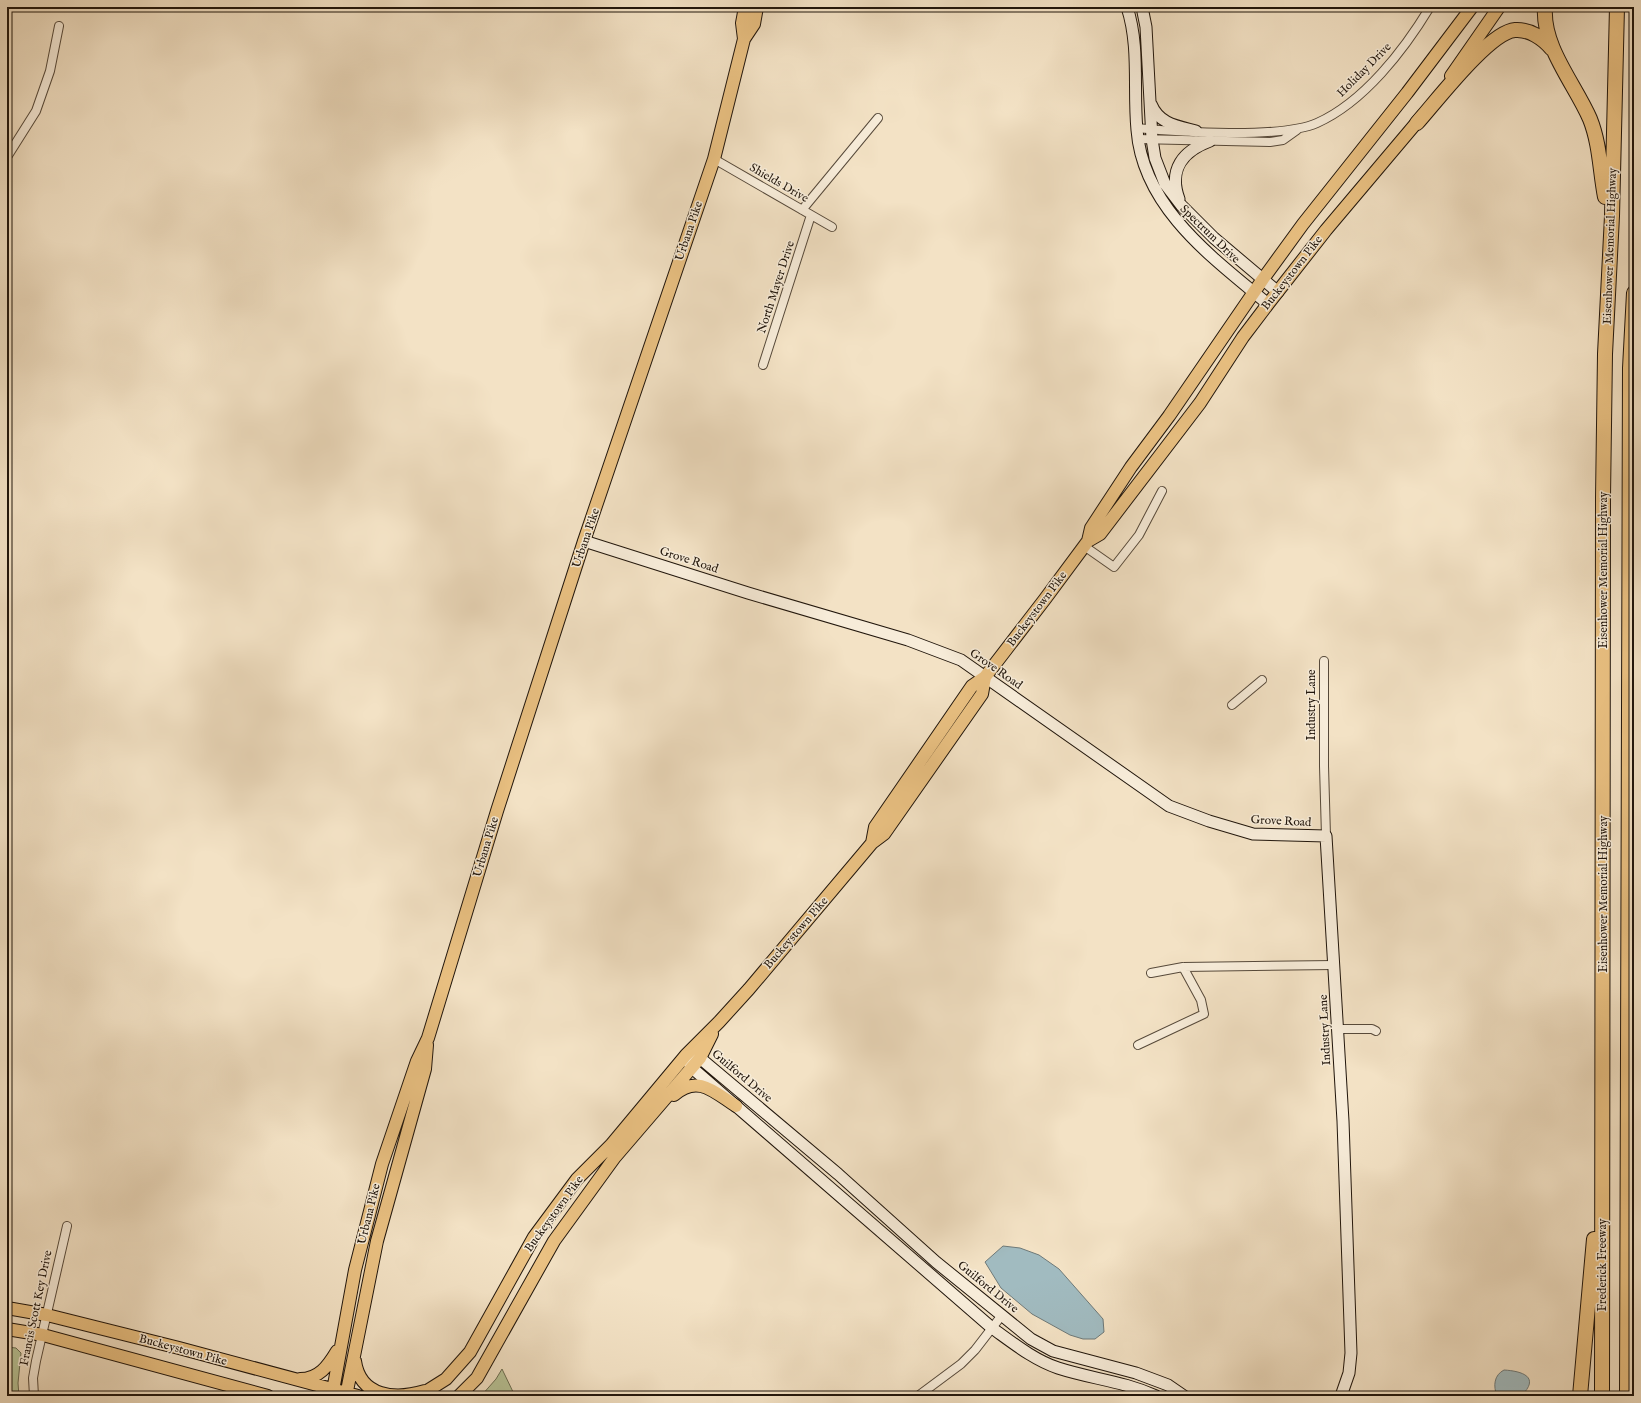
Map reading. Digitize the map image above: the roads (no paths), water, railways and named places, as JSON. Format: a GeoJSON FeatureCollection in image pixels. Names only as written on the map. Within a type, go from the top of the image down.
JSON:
{"type":"FeatureCollection","features":[{"type":"Feature","properties":{"kind":"highway"},"geometry":{"type":"LineString","coordinates":[[1545,7],[1548,36],[1553,50],[1571,80],[1590,120],[1600,152],[1605,196],[1612,216]]}},
{"type":"Feature","properties":{"kind":"highway","name":"Eisenhower Memorial Highway"},"geometry":{"type":"LineString","coordinates":[[1602,1133],[1603,497],[1605,354],[1612,216],[1616,7]]}},
{"type":"Feature","properties":{"kind":"highway"},"geometry":{"type":"LineString","coordinates":[[1417,123],[1483,48],[1502,35],[1513,30],[1525,31],[1537,36],[1553,50]]}},
{"type":"Feature","properties":{"kind":"highway","name":"Eisenhower Memorial Highway"},"geometry":{"type":"LineString","coordinates":[[1627,1396],[1630,368],[1634,293]]}},
{"type":"Feature","properties":{"kind":"highway"},"geometry":{"type":"LineString","coordinates":[[1580,1396],[1602,1133]]}},
{"type":"Feature","properties":{"kind":"highway","name":"Frederick Freeway"},"geometry":{"type":"LineString","coordinates":[[1602,1133],[1602,1396]]}},
{"type":"Feature","properties":{"kind":"main road","name":"Urbana Pike"},"geometry":{"type":"LineString","coordinates":[[744,39],[742,23],[745,7]]}},
{"type":"Feature","properties":{"kind":"main road","name":"Urbana Pike"},"geometry":{"type":"LineString","coordinates":[[332,1393],[355,1270],[382,1164],[417,1061],[428,1038],[497,811],[584,541],[714,159],[744,39],[754,24],[757,7]]}},
{"type":"Feature","properties":{"kind":"main road","name":"Spectrum Drive"},"geometry":{"type":"LineString","coordinates":[[1127,7],[1135,50],[1137,134],[1146,170],[1162,203],[1171,215],[1210,254],[1268,304]]}},
{"type":"Feature","properties":{"kind":"main road","name":"Spectrum Drive"},"geometry":{"type":"LineString","coordinates":[[1142,7],[1146,27],[1152,134],[1155,158],[1165,184],[1181,205],[1214,238],[1278,292]]}},
{"type":"Feature","properties":{"kind":"main road","name":"Buckeystown Pike"},"geometry":{"type":"LineString","coordinates":[[419,1396],[446,1379],[470,1352],[534,1237],[577,1179],[611,1146],[686,1055],[719,1022],[872,843],[875,827],[972,686],[985,677],[1086,543],[1091,528],[1131,467],[1169,416],[1254,292],[1303,224],[1407,93],[1472,7]]}},
{"type":"Feature","properties":{"kind":"main road","name":"Buckeystown Pike"},"geometry":{"type":"LineString","coordinates":[[1086,543],[1100,534],[1195,408],[1243,337],[1268,304],[1326,230],[1417,123],[1499,7]]}},
{"type":"Feature","properties":{"kind":"main road"},"geometry":{"type":"LineString","coordinates":[[1150,101],[1159,118],[1172,125],[1196,131]]}},
{"type":"Feature","properties":{"kind":"main road"},"geometry":{"type":"LineString","coordinates":[[1181,205],[1176,191],[1177,167],[1183,158],[1192,150],[1210,141]]}},
{"type":"Feature","properties":{"kind":"main road","name":"Grove Road"},"geometry":{"type":"LineString","coordinates":[[584,541],[748,593],[914,642],[961,660],[1131,781],[1170,806],[1209,821],[1253,834],[1326,836]]}},
{"type":"Feature","properties":{"kind":"main road","name":"Industry Lane"},"geometry":{"type":"LineString","coordinates":[[1326,836],[1338,1029],[1351,1353],[1349,1374],[1341,1396]]}},
{"type":"Feature","properties":{"kind":"main road","name":"Buckeystown Pike"},"geometry":{"type":"LineString","coordinates":[[459,1396],[477,1378],[554,1241],[615,1157],[700,1058],[719,1022]]}},
{"type":"Feature","properties":{"kind":"main road","name":"Urbana Pike"},"geometry":{"type":"LineString","coordinates":[[350,1395],[354,1355],[377,1241],[425,1069],[428,1038]]}},
{"type":"Feature","properties":{"kind":"main road"},"geometry":{"type":"LineString","coordinates":[[686,1055],[691,1067],[992,1328],[1026,1352],[1058,1368],[1116,1381],[1156,1396]]}},
{"type":"Feature","properties":{"kind":"main road","name":"Guilford Drive"},"geometry":{"type":"LineString","coordinates":[[686,1055],[700,1058],[838,1174],[936,1262],[1043,1346],[1078,1359],[1136,1373],[1168,1385],[1184,1396]]}},
{"type":"Feature","properties":{"kind":"main road"},"geometry":{"type":"LineString","coordinates":[[652,1114],[681,1089],[687,1085],[696,1084],[711,1090],[736,1106]]}},
{"type":"Feature","properties":{"kind":"main road","name":"Buckeystown Pike"},"geometry":{"type":"LineString","coordinates":[[7,1308],[47,1315],[179,1348],[332,1393],[350,1395]]}},
{"type":"Feature","properties":{"kind":"main road","name":"Buckeystown Pike"},"geometry":{"type":"LineString","coordinates":[[7,1329],[43,1335],[268,1396]]}},
{"type":"Feature","properties":{"kind":"main road"},"geometry":{"type":"LineString","coordinates":[[288,1379],[309,1378],[323,1371],[330,1364],[343,1339]]}},
{"type":"Feature","properties":{"kind":"main road"},"geometry":{"type":"LineString","coordinates":[[354,1355],[359,1378],[369,1387],[386,1395],[412,1395],[432,1389]]}},
{"type":"Feature","properties":{"kind":"street","name":"Holiday Drive"},"geometry":{"type":"LineString","coordinates":[[1152,134],[1210,141],[1270,142],[1283,140],[1298,129],[1328,117],[1362,92],[1402,48],[1430,7]]}},
{"type":"Feature","properties":{"kind":"street"},"geometry":{"type":"LineString","coordinates":[[7,157],[36,110],[50,71],[59,26]]}},
{"type":"Feature","properties":{"kind":"street"},"geometry":{"type":"LineString","coordinates":[[802,210],[878,118]]}},
{"type":"Feature","properties":{"kind":"street","name":"Holiday Drive"},"geometry":{"type":"LineString","coordinates":[[1137,134],[1196,131],[1241,132],[1298,129]]}},
{"type":"Feature","properties":{"kind":"street","name":"Shields Drive"},"geometry":{"type":"LineString","coordinates":[[714,159],[832,227]]}},
{"type":"Feature","properties":{"kind":"street","name":"North Mayer Drive"},"geometry":{"type":"LineString","coordinates":[[764,365],[811,215]]}},
{"type":"Feature","properties":{"kind":"street"},"geometry":{"type":"LineString","coordinates":[[1086,543],[1114,567],[1139,535],[1162,491]]}},
{"type":"Feature","properties":{"kind":"street","name":"Industry Lane"},"geometry":{"type":"LineString","coordinates":[[1324,661],[1326,836]]}},
{"type":"Feature","properties":{"kind":"street"},"geometry":{"type":"LineString","coordinates":[[1232,705],[1262,680]]}},
{"type":"Feature","properties":{"kind":"street"},"geometry":{"type":"LineString","coordinates":[[1151,974],[1183,967],[1334,965]]}},
{"type":"Feature","properties":{"kind":"street"},"geometry":{"type":"LineString","coordinates":[[1138,1045],[1204,1014],[1201,1000],[1183,967]]}},
{"type":"Feature","properties":{"kind":"street"},"geometry":{"type":"LineString","coordinates":[[1338,1029],[1376,1030]]}},
{"type":"Feature","properties":{"kind":"street","name":"Francis Scott Key Drive"},"geometry":{"type":"LineString","coordinates":[[34,1396],[33,1378],[67,1226]]}},
{"type":"Feature","properties":{"kind":"street"},"geometry":{"type":"LineString","coordinates":[[918,1396],[961,1364],[1002,1315]]}},
{"type":"Feature","properties":{"kind":"water"},"geometry":{"type":"Polygon","coordinates":[[[1003,1246],[1020,1248],[1039,1255],[1059,1269],[1103,1319],[1104,1332],[1095,1339],[1083,1339],[1070,1335],[1032,1314],[1001,1288],[985,1262],[1003,1246]]]}},
{"type":"Feature","properties":{"kind":"water"},"geometry":{"type":"Polygon","coordinates":[[[1504,1370],[1517,1372],[1527,1376],[1529,1384],[1521,1396],[1497,1396],[1495,1381],[1498,1375],[1504,1370]]]}}]}
